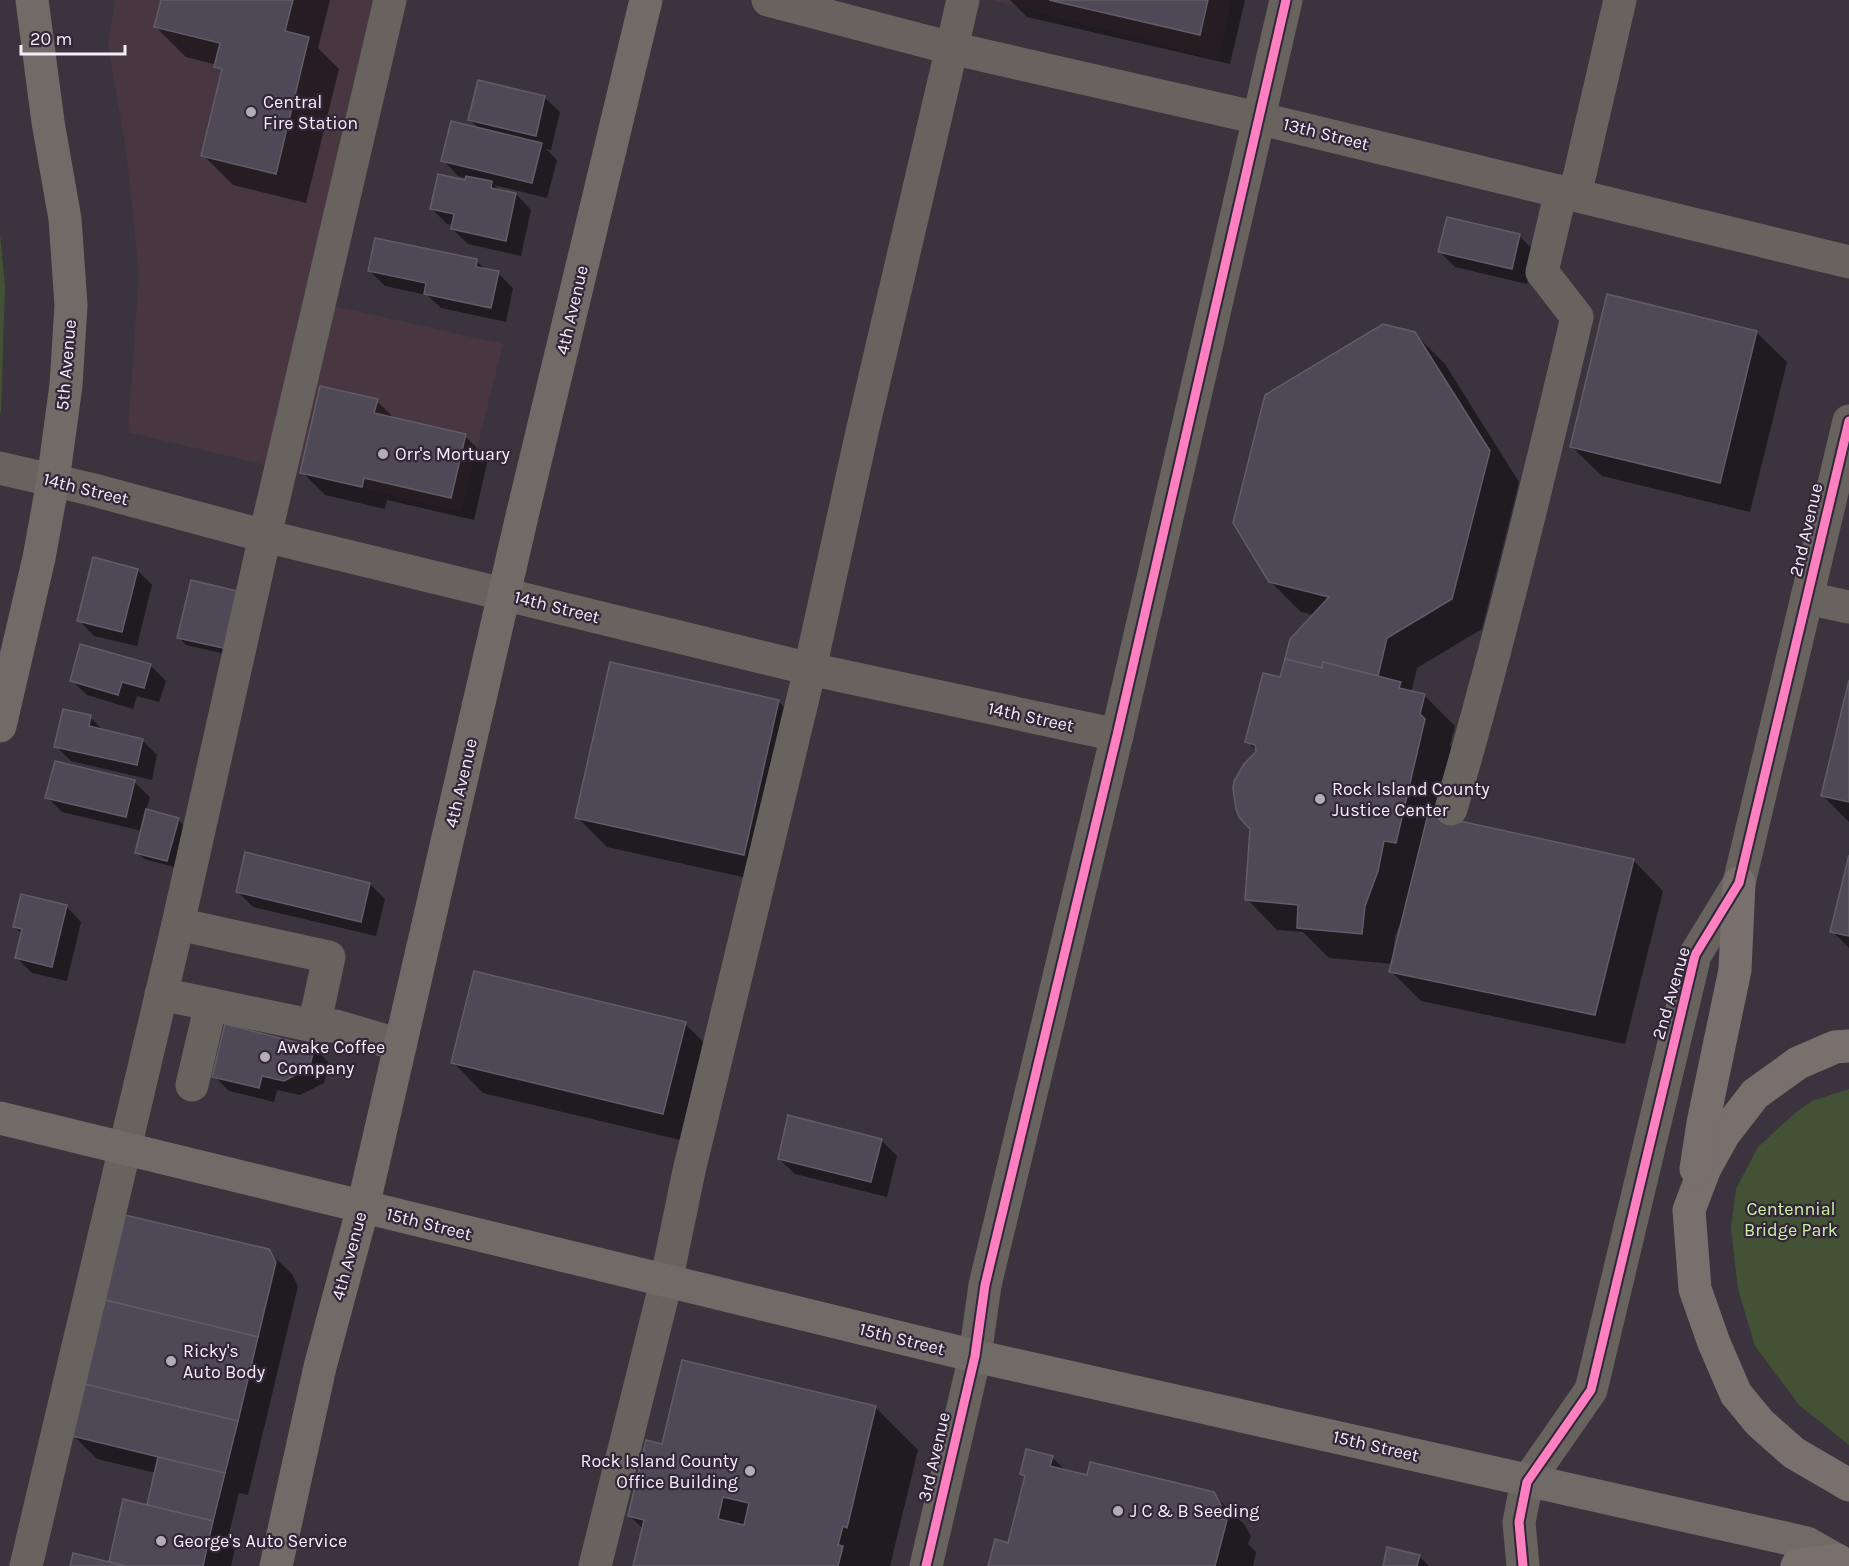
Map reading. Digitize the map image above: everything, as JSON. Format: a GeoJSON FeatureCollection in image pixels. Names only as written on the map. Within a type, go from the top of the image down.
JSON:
{"type":"FeatureCollection","features":[{"type":"Feature","properties":{"kind":"highway"},"geometry":{"type":"LineString","coordinates":[[1739,883],[1736,970],[1703,1123],[1689,1210],[1695,1289],[1714,1343],[1736,1394],[1760,1423],[1794,1453],[1849,1485]]}},
{"type":"Feature","properties":{"kind":"highway"},"geometry":{"type":"LineString","coordinates":[[1689,1210],[1705,1168],[1724,1134],[1755,1094],[1798,1063],[1835,1047],[1849,1046]]}},
{"type":"Feature","properties":{"kind":"highway"},"geometry":{"type":"LineString","coordinates":[[1802,1555],[1844,1555]]}},
{"type":"Feature","properties":{"kind":"main road","name":"5th Avenue"},"geometry":{"type":"LineString","coordinates":[[0,726],[39,558],[53,481],[66,385],[71,305],[65,219],[48,122],[32,0]]}},
{"type":"Feature","properties":{"kind":"main road","name":"4th Avenue"},"geometry":{"type":"LineString","coordinates":[[276,1566],[320,1367],[363,1207],[646,0]]}},
{"type":"Feature","properties":{"kind":"main road","name":"15th Street"},"geometry":{"type":"LineString","coordinates":[[0,1118],[975,1356],[1470,1467],[1802,1555]]}},
{"type":"Feature","properties":{"kind":"street"},"geometry":{"type":"LineString","coordinates":[[26,1566],[178,924],[265,536],[390,0]]}},
{"type":"Feature","properties":{"kind":"street","name":"13th Street"},"geometry":{"type":"LineString","coordinates":[[768,0],[951,48],[1258,118],[1849,262]]}},
{"type":"Feature","properties":{"kind":"street"},"geometry":{"type":"LineString","coordinates":[[595,1566],[666,1282],[689,1171],[810,669],[862,432],[963,0]]}},
{"type":"Feature","properties":{"kind":"street","name":"3rd Avenue"},"geometry":{"type":"LineString","coordinates":[[926,1566],[975,1356],[985,1285],[1117,735],[1286,0]]}},
{"type":"Feature","properties":{"kind":"street"},"geometry":{"type":"LineString","coordinates":[[1451,809],[1487,685],[1532,509],[1576,317],[1542,272],[1568,193],[1620,0]]}},
{"type":"Feature","properties":{"kind":"street","name":"2nd Avenue"},"geometry":{"type":"LineString","coordinates":[[1523,1566],[1519,1522],[1527,1482],[1591,1390],[1692,965],[1695,955],[1739,883],[1849,421]]}},
{"type":"Feature","properties":{"kind":"street","name":"14th Street"},"geometry":{"type":"LineString","coordinates":[[0,468],[265,536],[810,669],[1117,735]]}},
{"type":"Feature","properties":{"kind":"street"},"geometry":{"type":"LineString","coordinates":[[1807,598],[1849,607]]}},
{"type":"Feature","properties":{"kind":"street"},"geometry":{"type":"LineString","coordinates":[[178,924],[329,957],[314,1026]]}},
{"type":"Feature","properties":{"kind":"street"},"geometry":{"type":"LineString","coordinates":[[160,994],[314,1026],[336,1026],[400,1045]]}},
{"type":"Feature","properties":{"kind":"street"},"geometry":{"type":"LineString","coordinates":[[192,1085],[212,1004]]}},
{"type":"Feature","properties":{"kind":"shaded area"},"geometry":{"type":"Polygon","coordinates":[[[115,0],[382,0],[307,300],[503,344],[461,512],[128,432],[139,273],[126,149],[108,44],[115,0]]]}},
{"type":"Feature","properties":{"kind":"shaded area"},"geometry":{"type":"Polygon","coordinates":[[[992,0],[1232,0],[1218,60],[992,0]]]}},
{"type":"Feature","properties":{"kind":"green space"},"geometry":{"type":"Polygon","coordinates":[[[0,234],[5,286],[1,413],[0,412],[0,234]]]}},
{"type":"Feature","properties":{"kind":"green space","name":"Centennial Bridge Park"},"geometry":{"type":"Polygon","coordinates":[[[1849,1089],[1849,1445],[1799,1405],[1755,1346],[1738,1289],[1731,1228],[1736,1189],[1758,1147],[1795,1113],[1812,1101],[1849,1089]]]}},
{"type":"Feature","properties":{"kind":"building","name":"Central Fire Station"},"geometry":{"type":"Polygon","coordinates":[[[161,0],[293,0],[285,31],[309,37],[276,174],[201,156],[222,69],[214,67],[220,43],[154,27],[161,0]]]}},
{"type":"Feature","properties":{"kind":"building"},"geometry":{"type":"Polygon","coordinates":[[[1049,0],[1208,0],[1200,35],[1049,0]]]}},
{"type":"Feature","properties":{"kind":"building"},"geometry":{"type":"Polygon","coordinates":[[[478,80],[545,96],[536,136],[468,120],[478,80]]]}},
{"type":"Feature","properties":{"kind":"building"},"geometry":{"type":"Polygon","coordinates":[[[451,121],[542,143],[532,183],[441,161],[451,121]]]}},
{"type":"Feature","properties":{"kind":"building"},"geometry":{"type":"Polygon","coordinates":[[[438,174],[465,180],[466,176],[492,181],[491,188],[516,193],[506,241],[451,229],[454,214],[430,209],[438,174]]]}},
{"type":"Feature","properties":{"kind":"building"},"geometry":{"type":"Polygon","coordinates":[[[1447,217],[1520,234],[1512,269],[1438,252],[1447,217]]]}},
{"type":"Feature","properties":{"kind":"building"},"geometry":{"type":"Polygon","coordinates":[[[375,238],[477,259],[476,267],[499,271],[491,308],[424,294],[426,283],[368,271],[375,238]]]}},
{"type":"Feature","properties":{"kind":"building"},"geometry":{"type":"Polygon","coordinates":[[[1607,294],[1757,331],[1720,483],[1570,447],[1607,294]]]}},
{"type":"Feature","properties":{"kind":"building"},"geometry":{"type":"Polygon","coordinates":[[[1383,324],[1415,332],[1490,451],[1452,599],[1387,638],[1378,676],[1323,662],[1322,668],[1285,659],[1290,639],[1329,597],[1269,582],[1233,523],[1265,395],[1383,324]]]}},
{"type":"Feature","properties":{"kind":"building","name":"Orr's Mortuary"},"geometry":{"type":"Polygon","coordinates":[[[320,386],[378,399],[374,413],[466,434],[451,498],[364,478],[362,487],[300,473],[320,386]]]}},
{"type":"Feature","properties":{"kind":"building"},"geometry":{"type":"Polygon","coordinates":[[[93,557],[138,569],[122,632],[77,621],[93,557]]]}},
{"type":"Feature","properties":{"kind":"building"},"geometry":{"type":"Polygon","coordinates":[[[191,580],[241,592],[228,649],[177,638],[191,580]]]}},
{"type":"Feature","properties":{"kind":"building"},"geometry":{"type":"Polygon","coordinates":[[[80,644],[151,664],[144,688],[122,682],[118,695],[70,681],[80,644]]]}},
{"type":"Feature","properties":{"kind":"building","name":"Rock Island County Justice Center"},"geometry":{"type":"Polygon","coordinates":[[[1285,659],[1322,668],[1323,662],[1401,682],[1399,688],[1425,694],[1420,714],[1425,719],[1396,843],[1384,841],[1378,871],[1365,906],[1362,934],[1297,928],[1298,905],[1245,900],[1250,829],[1239,817],[1236,809],[1234,781],[1244,764],[1256,752],[1255,745],[1245,742],[1263,673],[1280,677],[1285,659]]]}},
{"type":"Feature","properties":{"kind":"building"},"geometry":{"type":"Polygon","coordinates":[[[610,662],[779,700],[744,855],[575,818],[610,662]]]}},
{"type":"Feature","properties":{"kind":"building"},"geometry":{"type":"Polygon","coordinates":[[[1849,680],[1849,802],[1821,796],[1849,680]]]}},
{"type":"Feature","properties":{"kind":"building"},"geometry":{"type":"Polygon","coordinates":[[[63,709],[91,715],[89,726],[143,739],[137,765],[54,747],[63,709]]]}},
{"type":"Feature","properties":{"kind":"building"},"geometry":{"type":"Polygon","coordinates":[[[55,761],[135,780],[126,817],[45,798],[55,761]]]}},
{"type":"Feature","properties":{"kind":"building"},"geometry":{"type":"Polygon","coordinates":[[[146,809],[179,818],[167,861],[135,853],[146,809]]]}},
{"type":"Feature","properties":{"kind":"building"},"geometry":{"type":"Polygon","coordinates":[[[1428,814],[1634,859],[1595,1015],[1389,972],[1428,814]]]}},
{"type":"Feature","properties":{"kind":"building"},"geometry":{"type":"Polygon","coordinates":[[[245,852],[370,883],[361,922],[236,892],[245,852]]]}},
{"type":"Feature","properties":{"kind":"building"},"geometry":{"type":"Polygon","coordinates":[[[1849,855],[1849,936],[1830,932],[1849,855]]]}},
{"type":"Feature","properties":{"kind":"building"},"geometry":{"type":"Polygon","coordinates":[[[21,894],[67,905],[52,967],[15,958],[22,929],[13,927],[21,894]]]}},
{"type":"Feature","properties":{"kind":"building"},"geometry":{"type":"Polygon","coordinates":[[[474,971],[686,1022],[663,1114],[451,1063],[474,971]]]}},
{"type":"Feature","properties":{"kind":"building","name":"Awake Coffee Company"},"geometry":{"type":"Polygon","coordinates":[[[225,1024],[315,1047],[309,1068],[284,1081],[262,1076],[259,1088],[212,1077],[225,1024]]]}},
{"type":"Feature","properties":{"kind":"building"},"geometry":{"type":"Polygon","coordinates":[[[788,1115],[882,1139],[871,1182],[778,1159],[788,1115]]]}},
{"type":"Feature","properties":{"kind":"building"},"geometry":{"type":"Polygon","coordinates":[[[125,1215],[269,1249],[276,1262],[258,1337],[105,1300],[125,1215]]]}},
{"type":"Feature","properties":{"kind":"building","name":"Ricky's Auto Body"},"geometry":{"type":"Polygon","coordinates":[[[105,1300],[258,1337],[238,1421],[84,1384],[105,1300]]]}},
{"type":"Feature","properties":{"kind":"building","name":"Rock Island County Office Building"},"geometry":{"type":"Polygon","coordinates":[[[682,1360],[876,1406],[847,1528],[843,1526],[838,1545],[843,1546],[838,1566],[633,1566],[644,1520],[628,1516],[646,1440],[662,1444],[682,1360]],[[723,1497],[718,1519],[744,1525],[749,1503],[723,1497]]]}},
{"type":"Feature","properties":{"kind":"building"},"geometry":{"type":"Polygon","coordinates":[[[84,1384],[238,1421],[225,1473],[72,1436],[84,1384]]]}},
{"type":"Feature","properties":{"kind":"building","name":"J C & B Seeding"},"geometry":{"type":"Polygon","coordinates":[[[1026,1449],[1053,1456],[1050,1466],[1087,1475],[1090,1462],[1214,1492],[1221,1505],[1218,1518],[1227,1520],[1215,1566],[988,1566],[995,1539],[1008,1543],[1025,1476],[1020,1474],[1026,1449]]]}},
{"type":"Feature","properties":{"kind":"building"},"geometry":{"type":"Polygon","coordinates":[[[158,1457],[225,1473],[213,1521],[147,1505],[158,1457]]]}},
{"type":"Feature","properties":{"kind":"building","name":"George's Auto Service"},"geometry":{"type":"Polygon","coordinates":[[[123,1499],[213,1521],[203,1566],[126,1566],[109,1562],[123,1499]]]}},
{"type":"Feature","properties":{"kind":"building"},"geometry":{"type":"Polygon","coordinates":[[[1387,1547],[1420,1555],[1417,1566],[1383,1566],[1387,1547]]]}},
{"type":"Feature","properties":{"kind":"building"},"geometry":{"type":"Polygon","coordinates":[[[73,1553],[109,1562],[126,1566],[70,1566],[73,1553]]]}},
{"type":"Feature","properties":{"kind":"cycle path"},"geometry":{"type":"LineString","coordinates":[[926,1566],[975,1356],[985,1285],[1117,735],[1286,0]]}},
{"type":"Feature","properties":{"kind":"cycle path"},"geometry":{"type":"LineString","coordinates":[[1523,1566],[1519,1522],[1527,1482],[1591,1390],[1695,955],[1739,883],[1849,421]]}},
{"type":"Feature","properties":{"kind":"place","name":"Central Fire Station"},"geometry":{"type":"Point","coordinates":[251,112]}},
{"type":"Feature","properties":{"kind":"place","name":"Orr's Mortuary"},"geometry":{"type":"Point","coordinates":[383,454]}},
{"type":"Feature","properties":{"kind":"place","name":"Rock Island County Justice Center"},"geometry":{"type":"Point","coordinates":[1320,799]}},
{"type":"Feature","properties":{"kind":"place","name":"Awake Coffee Company"},"geometry":{"type":"Point","coordinates":[265,1057]}},
{"type":"Feature","properties":{"kind":"place","name":"Ricky's Auto Body"},"geometry":{"type":"Point","coordinates":[171,1361]}},
{"type":"Feature","properties":{"kind":"place","name":"Rock Island County Office Building"},"geometry":{"type":"Point","coordinates":[750,1471]}},
{"type":"Feature","properties":{"kind":"place","name":"J C & B Seeding"},"geometry":{"type":"Point","coordinates":[1118,1511]}},
{"type":"Feature","properties":{"kind":"place","name":"George's Auto Service"},"geometry":{"type":"Point","coordinates":[161,1541]}}]}
